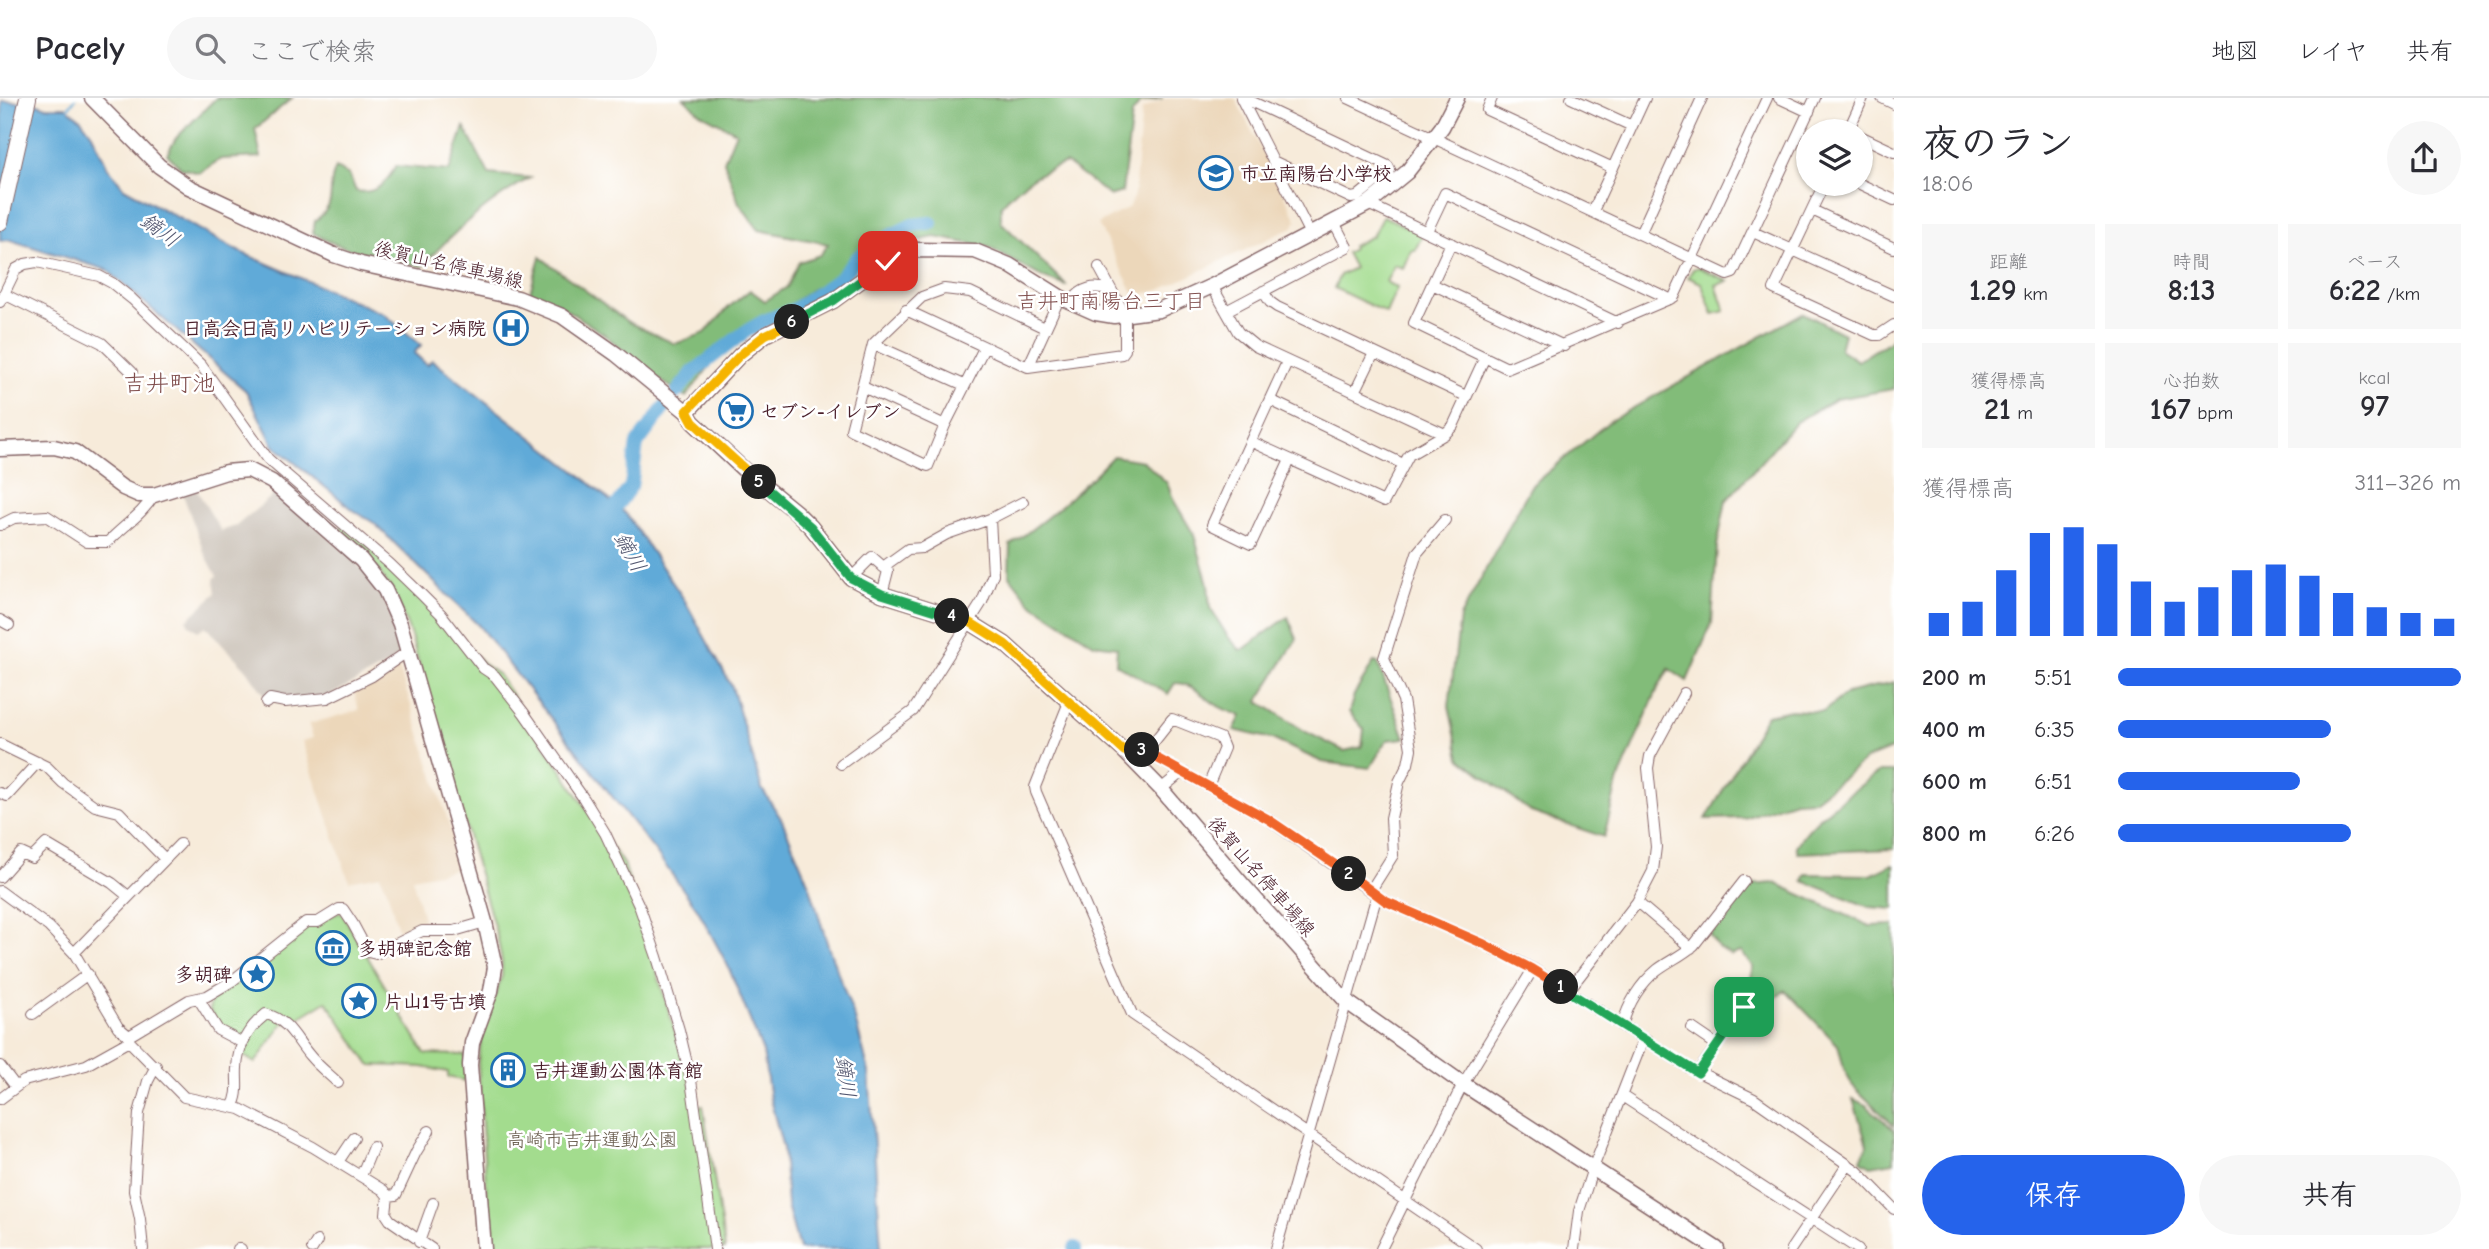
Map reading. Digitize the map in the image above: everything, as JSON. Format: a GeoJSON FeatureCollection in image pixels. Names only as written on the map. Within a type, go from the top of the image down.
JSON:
{"type":"FeatureCollection","features":[{"type":"Feature","properties":{"kind":"main road"},"geometry":{"type":"LineString","coordinates":[[0,222],[28,98]]}},
{"type":"Feature","properties":{"kind":"street","name":"後賀山名停車場線"},"geometry":{"type":"LineString","coordinates":[[92,98],[159,166],[190,187],[334,255],[361,264],[518,298],[562,316],[616,354],[687,411],[693,422],[743,469],[796,512],[851,578],[882,594],[968,621],[1005,644],[1124,751],[1161,789],[1347,1002],[1463,1084],[1717,1249]]}},
{"type":"Feature","properties":{"kind":"street"},"geometry":{"type":"LineString","coordinates":[[1242,98],[1310,234]]}},
{"type":"Feature","properties":{"kind":"street"},"geometry":{"type":"LineString","coordinates":[[1242,98],[1388,166],[1390,170],[1357,197],[1351,198],[1273,161]]}},
{"type":"Feature","properties":{"kind":"street"},"geometry":{"type":"LineString","coordinates":[[1348,98],[1727,275],[1733,273],[1815,98]]}},
{"type":"Feature","properties":{"kind":"street"},"geometry":{"type":"LineString","coordinates":[[687,411],[740,355],[765,335],[833,301],[888,261],[917,250],[975,251],[1009,265],[1065,299],[1096,313],[1114,316],[1159,310],[1212,286],[1368,204],[1407,172],[1434,139],[1457,98]]}},
{"type":"Feature","properties":{"kind":"street"},"geometry":{"type":"LineString","coordinates":[[1492,98],[1487,110],[1613,168]]}},
{"type":"Feature","properties":{"kind":"street"},"geometry":{"type":"LineString","coordinates":[[1571,98],[1632,127]]}},
{"type":"Feature","properties":{"kind":"street"},"geometry":{"type":"LineString","coordinates":[[1593,211],[1645,98]]}},
{"type":"Feature","properties":{"kind":"street"},"geometry":{"type":"LineString","coordinates":[[1640,234],[1702,98]]}},
{"type":"Feature","properties":{"kind":"street"},"geometry":{"type":"LineString","coordinates":[[1451,243],[1414,323],[1511,368],[1618,323],[1674,297],[1767,98]]}},
{"type":"Feature","properties":{"kind":"street"},"geometry":{"type":"LineString","coordinates":[[1779,98],[1808,112]]}},
{"type":"Feature","properties":{"kind":"street"},"geometry":{"type":"LineString","coordinates":[[1853,119],[1863,98]]}},
{"type":"Feature","properties":{"kind":"street"},"geometry":{"type":"LineString","coordinates":[[1882,98],[1894,104]]}},
{"type":"Feature","properties":{"kind":"street"},"geometry":{"type":"LineString","coordinates":[[1873,142],[1894,152]]}},
{"type":"Feature","properties":{"kind":"street"},"geometry":{"type":"LineString","coordinates":[[1873,190],[1894,200]]}},
{"type":"Feature","properties":{"kind":"street"},"geometry":{"type":"LineString","coordinates":[[1427,231],[1445,192],[1670,299]]}},
{"type":"Feature","properties":{"kind":"street"},"geometry":{"type":"LineString","coordinates":[[1818,196],[1774,289],[1874,335],[1879,335],[1894,325]]}},
{"type":"Feature","properties":{"kind":"street"},"geometry":{"type":"LineString","coordinates":[[1368,204],[1618,323]]}},
{"type":"Feature","properties":{"kind":"street"},"geometry":{"type":"LineString","coordinates":[[1812,210],[1894,248]]}},
{"type":"Feature","properties":{"kind":"street"},"geometry":{"type":"LineString","coordinates":[[1226,311],[1347,247],[1334,222]]}},
{"type":"Feature","properties":{"kind":"street"},"geometry":{"type":"LineString","coordinates":[[1753,232],[1894,296]]}},
{"type":"Feature","properties":{"kind":"street"},"geometry":{"type":"LineString","coordinates":[[132,372],[103,343],[2,298],[16,269],[37,262],[99,276],[132,299],[201,365],[268,459],[421,594],[441,614],[483,668],[495,676],[524,713],[605,833],[640,908],[679,1030],[691,1080],[715,1249]]}},
{"type":"Feature","properties":{"kind":"street"},"geometry":{"type":"LineString","coordinates":[[906,310],[1028,367],[1122,354],[1125,350],[1125,315],[1100,267]]}},
{"type":"Feature","properties":{"kind":"street"},"geometry":{"type":"LineString","coordinates":[[1432,284],[1564,346]]}},
{"type":"Feature","properties":{"kind":"street"},"geometry":{"type":"LineString","coordinates":[[1028,367],[1045,328],[1065,299],[1089,287],[1098,286],[1111,290]]}},
{"type":"Feature","properties":{"kind":"street"},"geometry":{"type":"LineString","coordinates":[[1212,286],[1238,332],[1248,341],[1287,362],[1444,434]]}},
{"type":"Feature","properties":{"kind":"street"},"geometry":{"type":"LineString","coordinates":[[984,348],[945,425],[928,466],[851,430],[873,344],[906,310],[930,293],[944,289],[970,292],[1045,328]]}},
{"type":"Feature","properties":{"kind":"street"},"geometry":{"type":"LineString","coordinates":[[1263,291],[1277,307],[1466,396]]}},
{"type":"Feature","properties":{"kind":"street"},"geometry":{"type":"LineString","coordinates":[[873,344],[964,385]]}},
{"type":"Feature","properties":{"kind":"street"},"geometry":{"type":"LineString","coordinates":[[1355,392],[1374,353]]}},
{"type":"Feature","properties":{"kind":"street"},"geometry":{"type":"LineString","coordinates":[[1252,442],[1384,502],[1409,454],[1453,426],[1485,357]]}},
{"type":"Feature","properties":{"kind":"street"},"geometry":{"type":"LineString","coordinates":[[1287,362],[1212,525],[1251,544],[1290,460]]}},
{"type":"Feature","properties":{"kind":"street"},"geometry":{"type":"LineString","coordinates":[[863,387],[945,425]]}},
{"type":"Feature","properties":{"kind":"street"},"geometry":{"type":"LineString","coordinates":[[1270,400],[1403,464]]}},
{"type":"Feature","properties":{"kind":"street"},"geometry":{"type":"LineString","coordinates":[[0,449],[54,447],[75,452],[123,488],[139,495],[154,495],[226,472],[249,470],[272,482],[375,574],[393,606],[485,922],[495,968],[491,991],[472,1043],[470,1065],[484,1249]]}},
{"type":"Feature","properties":{"kind":"street"},"geometry":{"type":"LineString","coordinates":[[0,525],[14,518],[47,516],[87,542],[108,542],[122,526],[147,508],[154,495]]}},
{"type":"Feature","properties":{"kind":"street"},"geometry":{"type":"LineString","coordinates":[[883,567],[908,549],[922,548],[947,534],[990,519],[1023,502]]}},
{"type":"Feature","properties":{"kind":"street"},"geometry":{"type":"LineString","coordinates":[[841,764],[913,711],[982,602],[993,574],[990,519]]}},
{"type":"Feature","properties":{"kind":"street"},"geometry":{"type":"LineString","coordinates":[[1276,1249],[1347,1002],[1374,893],[1393,855],[1391,818],[1399,782],[1408,764],[1411,749],[1403,700],[1384,658],[1416,553],[1445,520]]}},
{"type":"Feature","properties":{"kind":"street"},"geometry":{"type":"LineString","coordinates":[[851,578],[872,557],[888,571],[882,594]]}},
{"type":"Feature","properties":{"kind":"street"},"geometry":{"type":"LineString","coordinates":[[266,703],[270,699],[285,702],[327,698],[372,676],[407,652]]}},
{"type":"Feature","properties":{"kind":"street"},"geometry":{"type":"LineString","coordinates":[[1567,991],[1637,902],[1655,863],[1656,847],[1648,768],[1650,756],[1684,693]]}},
{"type":"Feature","properties":{"kind":"street"},"geometry":{"type":"LineString","coordinates":[[1069,702],[1035,787],[1036,792],[1132,1014],[1476,1249]]}},
{"type":"Feature","properties":{"kind":"street"},"geometry":{"type":"LineString","coordinates":[[1146,752],[1172,719],[1220,738],[1224,748],[1208,786]]}},
{"type":"Feature","properties":{"kind":"street"},"geometry":{"type":"LineString","coordinates":[[0,744],[47,767],[63,783],[95,806],[113,809],[124,816],[164,858]]}},
{"type":"Feature","properties":{"kind":"street"},"geometry":{"type":"LineString","coordinates":[[1124,751],[1130,746],[1136,747],[1268,819],[1374,893],[1414,915],[1484,944],[1532,969],[1698,1073],[1764,1106],[1848,1164],[1894,1209]]}},
{"type":"Feature","properties":{"kind":"street"},"geometry":{"type":"LineString","coordinates":[[0,793],[7,796],[38,762]]}},
{"type":"Feature","properties":{"kind":"street"},"geometry":{"type":"LineString","coordinates":[[1161,789],[1185,773]]}},
{"type":"Feature","properties":{"kind":"street"},"geometry":{"type":"LineString","coordinates":[[0,877],[21,853],[32,858],[46,844],[112,883],[128,896]]}},
{"type":"Feature","properties":{"kind":"street"},"geometry":{"type":"LineString","coordinates":[[74,953],[180,844]]}},
{"type":"Feature","properties":{"kind":"street"},"geometry":{"type":"LineString","coordinates":[[1622,1026],[1629,1003],[1656,971],[1691,948],[1744,881]]}},
{"type":"Feature","properties":{"kind":"street"},"geometry":{"type":"LineString","coordinates":[[0,891],[50,927],[74,953],[118,1027],[184,1097],[240,1109],[338,1162],[388,1196],[396,1195],[429,1131]]}},
{"type":"Feature","properties":{"kind":"street"},"geometry":{"type":"LineString","coordinates":[[1637,902],[1691,948]]}},
{"type":"Feature","properties":{"kind":"street"},"geometry":{"type":"LineString","coordinates":[[0,1099],[34,1076],[86,1065],[189,1000],[207,996],[232,981],[306,922],[318,922],[339,909],[343,909],[368,952],[372,954],[422,932],[454,931],[485,922]]}},
{"type":"Feature","properties":{"kind":"street"},"geometry":{"type":"LineString","coordinates":[[1381,1249],[1463,1084],[1532,969]]}},
{"type":"Feature","properties":{"kind":"street"},"geometry":{"type":"LineString","coordinates":[[33,1014],[88,974]]}},
{"type":"Feature","properties":{"kind":"street"},"geometry":{"type":"LineString","coordinates":[[198,998],[218,1030],[241,1042]]}},
{"type":"Feature","properties":{"kind":"street"},"geometry":{"type":"LineString","coordinates":[[1698,1073],[1744,1007]]}},
{"type":"Feature","properties":{"kind":"street"},"geometry":{"type":"LineString","coordinates":[[232,1107],[238,1091],[237,1067],[241,1042],[262,1017],[270,1014],[300,1039],[309,1055],[338,1083]]}},
{"type":"Feature","properties":{"kind":"street"},"geometry":{"type":"LineString","coordinates":[[1692,1028],[1717,1045]]}},
{"type":"Feature","properties":{"kind":"street"},"geometry":{"type":"LineString","coordinates":[[1574,1249],[1578,1211],[1643,1040]]}},
{"type":"Feature","properties":{"kind":"street"},"geometry":{"type":"LineString","coordinates":[[0,1066],[16,1087]]}},
{"type":"Feature","properties":{"kind":"street"},"geometry":{"type":"LineString","coordinates":[[143,1249],[134,1191],[139,1113],[148,1081],[156,1066]]}},
{"type":"Feature","properties":{"kind":"street"},"geometry":{"type":"LineString","coordinates":[[1622,1096],[1858,1249]]}},
{"type":"Feature","properties":{"kind":"street"},"geometry":{"type":"LineString","coordinates":[[338,1162],[354,1138]]}},
{"type":"Feature","properties":{"kind":"street"},"geometry":{"type":"LineString","coordinates":[[361,1176],[373,1147]]}},
{"type":"Feature","properties":{"kind":"street"},"geometry":{"type":"LineString","coordinates":[[1791,1249],[1848,1164]]}},
{"type":"Feature","properties":{"kind":"street"},"geometry":{"type":"LineString","coordinates":[[388,1196],[386,1214],[419,1242],[432,1249]]}},
{"type":"Feature","properties":{"kind":"street"},"geometry":{"type":"LineString","coordinates":[[419,1242],[433,1203]]}},
{"type":"Feature","properties":{"kind":"shaded area"},"geometry":{"type":"Polygon","coordinates":[[[1166,98],[1235,98],[1297,220],[1293,227],[1160,290],[1135,296],[1098,224],[1129,207],[1134,195],[1142,110],[1166,98]]]}},
{"type":"Feature","properties":{"kind":"shaded area"},"geometry":{"type":"Polygon","coordinates":[[[195,487],[221,531],[236,526],[277,492],[353,559],[382,593],[403,652],[392,662],[327,697],[286,701],[266,697],[246,669],[205,626],[198,631],[188,624],[187,620],[216,593],[214,579],[217,576],[204,552],[182,492],[195,487]]]}},
{"type":"Feature","properties":{"kind":"shaded area"},"geometry":{"type":"Polygon","coordinates":[[[397,662],[463,868],[412,878],[425,926],[400,937],[387,889],[380,875],[349,881],[302,741],[313,738],[309,724],[359,710],[353,688],[397,662]]]}},
{"type":"Feature","properties":{"kind":"green space"},"geometry":{"type":"Polygon","coordinates":[[[216,98],[292,98],[255,129],[261,157],[221,159],[199,173],[181,168],[167,154],[176,138],[216,98]]]}},
{"type":"Feature","properties":{"kind":"green space"},"geometry":{"type":"Polygon","coordinates":[[[684,98],[1163,98],[1140,103],[1132,114],[1122,192],[1110,196],[1066,163],[1030,180],[1001,206],[1001,222],[1067,286],[1044,278],[988,247],[935,237],[882,248],[850,272],[811,290],[713,362],[686,397],[649,373],[604,334],[556,303],[530,292],[540,257],[628,322],[675,344],[705,333],[729,307],[750,290],[765,301],[787,287],[799,262],[820,255],[828,244],[759,230],[739,203],[724,161],[736,132],[700,113],[684,98]]]}},
{"type":"Feature","properties":{"kind":"green space"},"geometry":{"type":"Polygon","coordinates":[[[464,127],[489,174],[530,178],[473,217],[423,266],[352,250],[313,233],[315,221],[328,208],[336,168],[349,175],[356,191],[363,192],[380,186],[396,166],[449,171],[464,127]]]}},
{"type":"Feature","properties":{"kind":"green space"},"geometry":{"type":"Polygon","coordinates":[[[1383,216],[1423,234],[1415,250],[1411,250],[1403,268],[1394,265],[1386,282],[1397,288],[1386,313],[1334,288],[1340,275],[1354,268],[1346,253],[1353,249],[1352,246],[1372,236],[1383,216]]]}},
{"type":"Feature","properties":{"kind":"green space"},"geometry":{"type":"Polygon","coordinates":[[[1698,267],[1728,281],[1716,285],[1725,311],[1713,314],[1701,283],[1688,277],[1693,269],[1698,267]]]}},
{"type":"Feature","properties":{"kind":"green space"},"geometry":{"type":"Polygon","coordinates":[[[1803,313],[1844,334],[1840,349],[1858,361],[1894,338],[1894,389],[1836,399],[1796,422],[1726,501],[1717,546],[1712,623],[1687,681],[1669,669],[1658,688],[1617,783],[1604,837],[1531,812],[1460,758],[1449,706],[1460,617],[1531,486],[1610,421],[1803,313]]]}},
{"type":"Feature","properties":{"kind":"green space"},"geometry":{"type":"Polygon","coordinates":[[[1113,456],[1143,461],[1167,483],[1194,535],[1208,584],[1210,608],[1228,637],[1241,651],[1288,617],[1297,639],[1258,701],[1306,732],[1344,751],[1362,747],[1364,729],[1349,712],[1354,695],[1374,662],[1378,663],[1405,738],[1387,740],[1370,768],[1322,762],[1272,739],[1234,730],[1241,716],[1220,707],[1188,686],[1175,683],[1168,694],[1116,664],[1117,647],[1094,644],[1031,603],[1009,575],[1010,545],[1064,504],[1113,456]]]}},
{"type":"Feature","properties":{"kind":"green space","name":"高崎市吉井運動公園"},"geometry":{"type":"Polygon","coordinates":[[[346,523],[485,665],[498,674],[625,867],[698,1107],[703,1106],[725,1249],[490,1249],[478,1062],[482,1034],[502,976],[498,940],[411,636],[383,577],[338,530],[346,523]]]}},
{"type":"Feature","properties":{"kind":"green space"},"geometry":{"type":"Polygon","coordinates":[[[1894,682],[1894,748],[1867,759],[1814,800],[1795,801],[1744,818],[1706,819],[1767,715],[1791,710],[1823,712],[1847,693],[1894,682]]]}},
{"type":"Feature","properties":{"kind":"green space"},"geometry":{"type":"Polygon","coordinates":[[[1879,772],[1894,772],[1894,849],[1798,853],[1796,846],[1812,825],[1879,772]]]}},
{"type":"Feature","properties":{"kind":"green space"},"geometry":{"type":"Polygon","coordinates":[[[1894,865],[1894,909],[1869,907],[1803,881],[1806,874],[1871,875],[1894,865]]]}},
{"type":"Feature","properties":{"kind":"green space"},"geometry":{"type":"Polygon","coordinates":[[[1775,883],[1870,926],[1894,925],[1894,1126],[1852,1085],[1844,1069],[1838,1045],[1785,990],[1771,1002],[1765,1003],[1754,991],[1751,983],[1753,967],[1741,952],[1731,955],[1719,948],[1709,935],[1749,885],[1775,883]]]}},
{"type":"Feature","properties":{"kind":"green space"},"geometry":{"type":"Polygon","coordinates":[[[341,912],[425,1054],[465,1055],[465,1081],[448,1077],[448,1072],[422,1067],[370,1065],[326,1001],[289,1024],[284,1022],[255,1063],[241,1054],[243,1042],[221,1030],[209,1009],[214,995],[307,925],[341,912]]]}},
{"type":"Feature","properties":{"kind":"green space"},"geometry":{"type":"Polygon","coordinates":[[[1853,1099],[1866,1105],[1894,1130],[1894,1162],[1871,1166],[1861,1160],[1867,1145],[1853,1099]]]}},
{"type":"Feature","properties":{"kind":"water","name":"鏑川"},"geometry":{"type":"Polygon","coordinates":[[[2,101],[66,107],[80,118],[92,134],[107,166],[124,188],[238,251],[384,314],[421,345],[414,353],[427,365],[432,360],[579,474],[626,514],[685,601],[732,687],[762,789],[782,820],[810,887],[855,1019],[869,1072],[881,1249],[799,1249],[787,1205],[783,1148],[770,1099],[763,1052],[728,966],[698,910],[479,626],[374,523],[356,512],[274,446],[246,391],[107,270],[10,240],[0,241],[2,101]]]}},
{"type":"Feature","properties":{"kind":"waterway"},"geometry":{"type":"LineString","coordinates":[[67,110],[75,99]]}},
{"type":"Feature","properties":{"kind":"waterway"},"geometry":{"type":"LineString","coordinates":[[677,392],[693,372],[745,332],[795,309],[839,279],[858,257],[892,235],[912,225],[931,223]]}},
{"type":"Feature","properties":{"kind":"waterway"},"geometry":{"type":"LineString","coordinates":[[607,519],[631,486],[637,444],[666,405]]}},
{"type":"Feature","properties":{"kind":"place","name":"市立南陽台小学校"},"geometry":{"type":"Point","coordinates":[1216,173]}},
{"type":"Feature","properties":{"kind":"place","name":"日高会日高リハビリテーション病院"},"geometry":{"type":"Point","coordinates":[511,328]}},
{"type":"Feature","properties":{"kind":"place","name":"セブン-イレブン"},"geometry":{"type":"Point","coordinates":[736,411]}},
{"type":"Feature","properties":{"kind":"place","name":"多胡碑記念館"},"geometry":{"type":"Point","coordinates":[333,948]}},
{"type":"Feature","properties":{"kind":"place","name":"多胡碑"},"geometry":{"type":"Point","coordinates":[257,974]}},
{"type":"Feature","properties":{"kind":"place","name":"片山1号古墳"},"geometry":{"type":"Point","coordinates":[359,1001]}},
{"type":"Feature","properties":{"kind":"place","name":"吉井運動公園体育館"},"geometry":{"type":"Point","coordinates":[508,1070]}},
{"type":"Feature","properties":{"kind":"district","name":"吉井町南陽台三丁目"},"geometry":{"type":"Point","coordinates":[1111,301]}},
{"type":"Feature","properties":{"kind":"district","name":"吉井町池"},"geometry":{"type":"Point","coordinates":[169,383]}},
{"type":"Feature","properties":{"kind":"route"},"geometry":{"type":"LineString","coordinates":[[888,261],[833,301],[765,335],[740,355],[687,411],[693,422],[743,469],[811,527],[851,578],[882,594],[968,621],[1005,644],[1124,751],[1130,746],[1136,747],[1268,819],[1385,901],[1484,944],[1532,969],[1698,1073],[1744,1007]]}}]}
